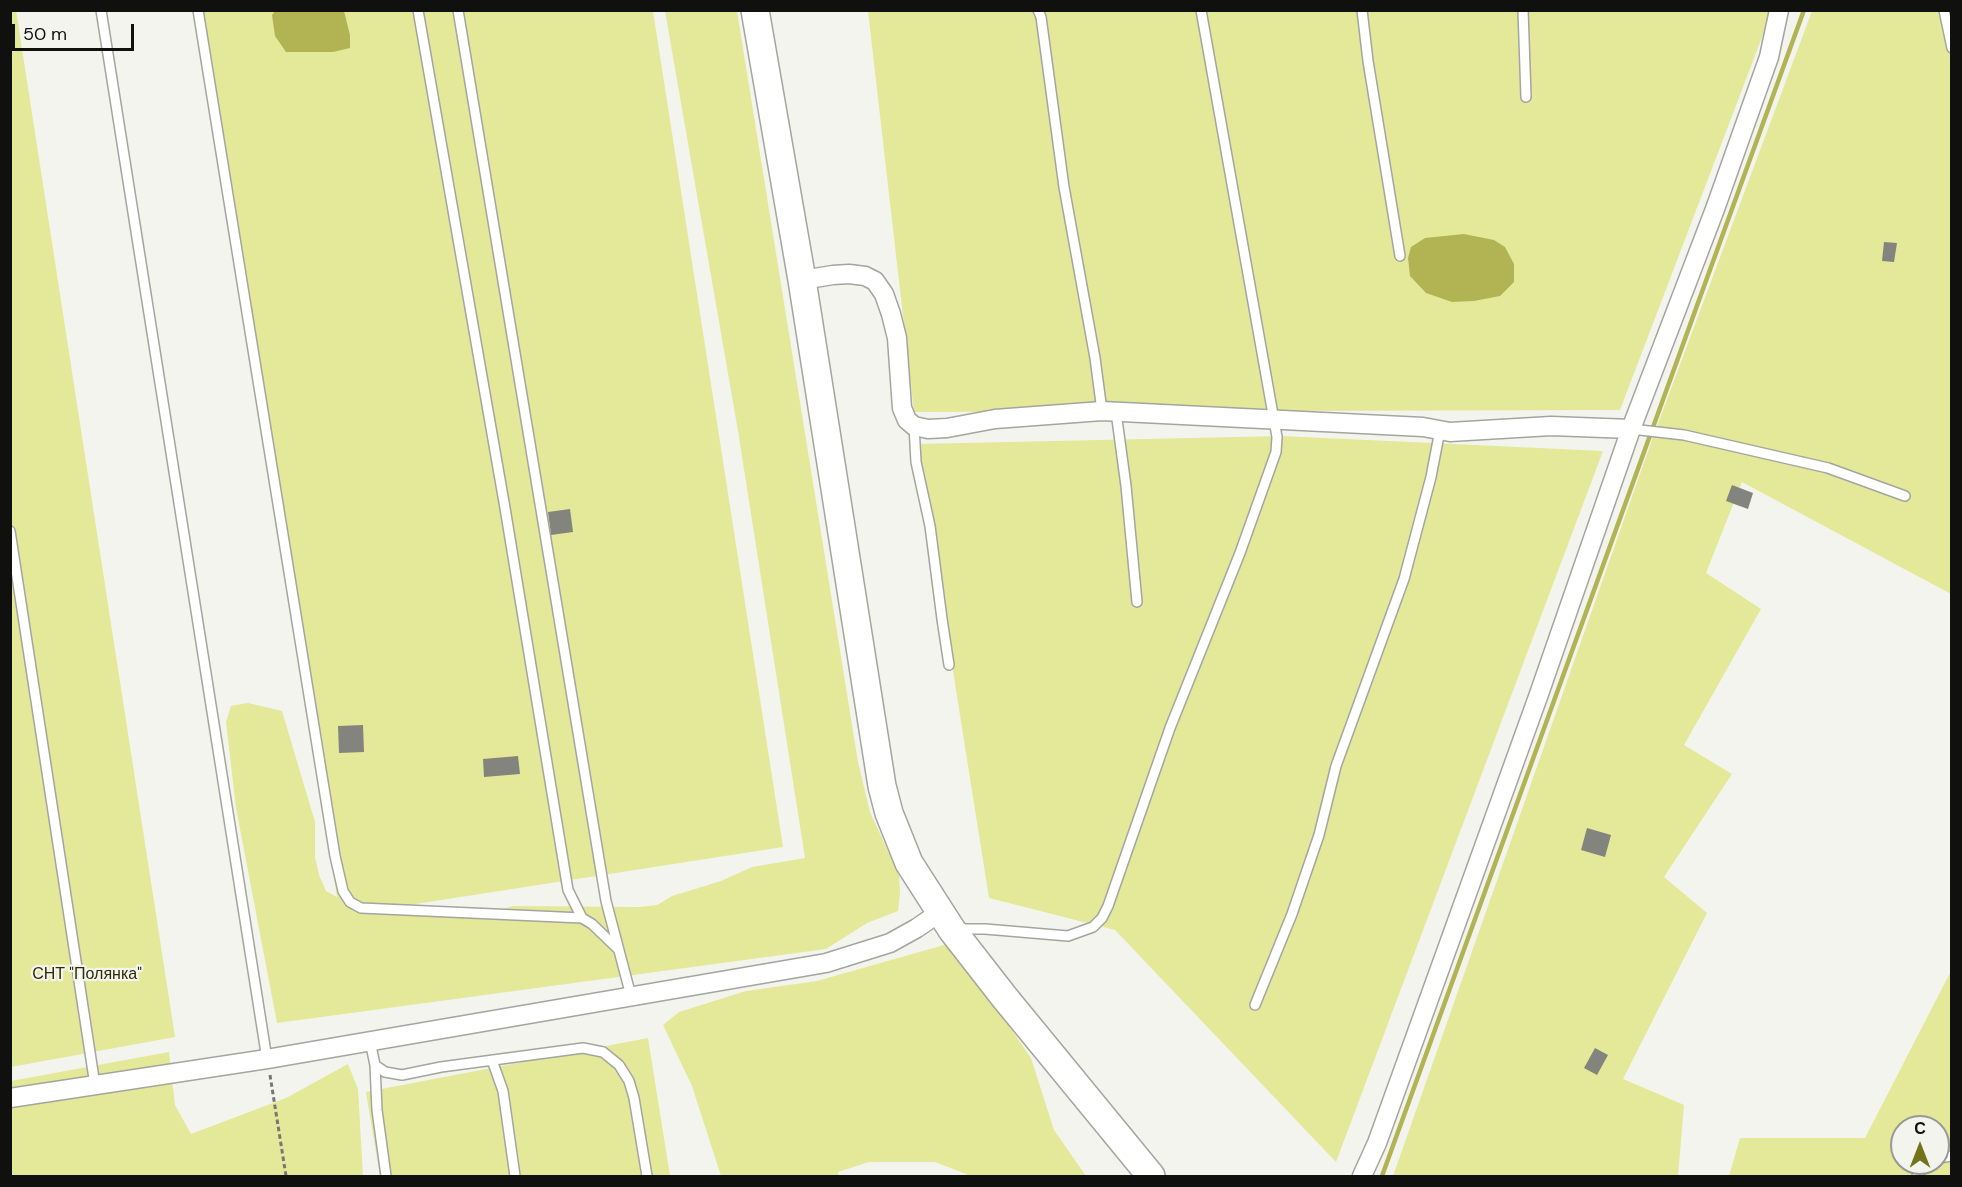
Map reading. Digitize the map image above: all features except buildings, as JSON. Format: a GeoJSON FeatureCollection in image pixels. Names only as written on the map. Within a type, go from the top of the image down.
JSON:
{"type":"FeatureCollection","features":[{"type":"Feature","properties":{"kind":"street"},"geometry":{"type":"LineString","coordinates":[[756,10],[802,280],[882,786],[889,813],[906,856],[946,921],[1005,998],[1151,1176]]}},
{"type":"Feature","properties":{"kind":"street"},"geometry":{"type":"LineString","coordinates":[[1362,1176],[1377,1143],[1715,209],[1769,57],[1779,10]]}},
{"type":"Feature","properties":{"kind":"street"},"geometry":{"type":"LineString","coordinates":[[802,280],[849,274],[864,276],[875,281],[884,294],[897,338],[902,408],[907,420],[914,426],[928,429],[947,428],[995,419],[1109,411],[1423,427],[1450,432],[1551,426],[1636,429]]}},
{"type":"Feature","properties":{"kind":"street"},"geometry":{"type":"LineString","coordinates":[[10,1098],[267,1059],[826,963],[890,943],[917,928],[946,921]]}},
{"type":"Feature","properties":{"kind":"lane"},"geometry":{"type":"LineString","coordinates":[[100,10],[267,1059]]}},
{"type":"Feature","properties":{"kind":"lane"},"geometry":{"type":"LineString","coordinates":[[198,10],[329,820],[343,891],[350,902],[361,908],[582,918],[592,924],[619,950]]}},
{"type":"Feature","properties":{"kind":"lane"},"geometry":{"type":"LineString","coordinates":[[418,10],[513,555],[568,890],[582,918]]}},
{"type":"Feature","properties":{"kind":"lane"},"geometry":{"type":"LineString","coordinates":[[458,10],[606,901],[631,996]]}},
{"type":"Feature","properties":{"kind":"lane"},"geometry":{"type":"LineString","coordinates":[[1038,10],[1041,17],[1064,187],[1095,358],[1126,486],[1137,602]]}},
{"type":"Feature","properties":{"kind":"lane"},"geometry":{"type":"LineString","coordinates":[[946,921],[986,929],[1068,936],[1093,927],[1102,918],[1170,728],[1240,553],[1276,452],[1277,437],[1201,10]]}},
{"type":"Feature","properties":{"kind":"lane"},"geometry":{"type":"LineString","coordinates":[[1362,10],[1368,61],[1400,256]]}},
{"type":"Feature","properties":{"kind":"lane"},"geometry":{"type":"LineString","coordinates":[[1523,10],[1526,97]]}},
{"type":"Feature","properties":{"kind":"lane"},"geometry":{"type":"LineString","coordinates":[[1944,10],[1952,48]]}},
{"type":"Feature","properties":{"kind":"lane"},"geometry":{"type":"LineString","coordinates":[[914,426],[915,462],[930,526],[950,665]]}},
{"type":"Feature","properties":{"kind":"lane"},"geometry":{"type":"LineString","coordinates":[[1636,429],[1684,435],[1828,468],[1905,496]]}},
{"type":"Feature","properties":{"kind":"lane"},"geometry":{"type":"LineString","coordinates":[[1255,1005],[1292,914],[1319,835],[1336,766],[1404,579],[1431,477],[1440,430]]}},
{"type":"Feature","properties":{"kind":"lane"},"geometry":{"type":"LineString","coordinates":[[10,531],[95,1085]]}},
{"type":"Feature","properties":{"kind":"lane"},"geometry":{"type":"LineString","coordinates":[[370,1041],[375,1065],[377,1110],[386,1176]]}},
{"type":"Feature","properties":{"kind":"lane"},"geometry":{"type":"LineString","coordinates":[[375,1065],[385,1072],[402,1075],[441,1067],[583,1048],[603,1052],[619,1065],[629,1080],[647,1176]]}},
{"type":"Feature","properties":{"kind":"lane"},"geometry":{"type":"LineString","coordinates":[[492,1060],[503,1091],[515,1176]]}},
{"type":"Feature","properties":{"kind":"path"},"geometry":{"type":"LineString","coordinates":[[267,1059],[286,1176]]}},
{"type":"Feature","properties":{"kind":"green space","name":"СНТ \"Полянка\""},"geometry":{"type":"Polygon","coordinates":[[[16,10],[175,1037],[11,1067],[10,11],[16,10]]]}},
{"type":"Feature","properties":{"kind":"green space"},"geometry":{"type":"Polygon","coordinates":[[[199,11],[653,11],[783,847],[377,910],[481,916],[513,906],[640,907],[657,905],[672,896],[721,881],[752,867],[805,858],[738,431],[665,11],[737,11],[858,762],[870,812],[899,875],[898,911],[867,923],[826,949],[277,1023],[236,808],[226,722],[231,706],[248,703],[282,711],[315,822],[315,857],[319,875],[326,891],[337,897],[199,11]]]}},
{"type":"Feature","properties":{"kind":"green space"},"geometry":{"type":"Polygon","coordinates":[[[868,11],[1772,11],[1620,410],[914,412],[868,11]]]}},
{"type":"Feature","properties":{"kind":"green space"},"geometry":{"type":"Polygon","coordinates":[[[1812,11],[1951,11],[1951,594],[1742,482],[1706,573],[1761,609],[1684,745],[1732,774],[1664,877],[1707,913],[1623,1079],[1684,1105],[1678,1176],[1393,1176],[1653,437],[1812,11]]]}},
{"type":"Feature","properties":{"kind":"green space"},"geometry":{"type":"Polygon","coordinates":[[[1281,436],[1603,451],[1336,1162],[1115,930],[989,898],[917,444],[1281,436]]]}},
{"type":"Feature","properties":{"kind":"green space"},"geometry":{"type":"Polygon","coordinates":[[[951,943],[1031,1058],[1054,1130],[1086,1176],[968,1176],[935,1162],[869,1162],[838,1172],[839,1176],[721,1176],[692,1086],[663,1025],[679,1012],[746,991],[817,981],[951,943]]]}},
{"type":"Feature","properties":{"kind":"green space"},"geometry":{"type":"Polygon","coordinates":[[[1951,971],[1951,1176],[1729,1176],[1740,1138],[1865,1138],[1951,971]]]}},
{"type":"Feature","properties":{"kind":"green space"},"geometry":{"type":"Polygon","coordinates":[[[648,1038],[670,1176],[380,1176],[366,1092],[648,1038]]]}},
{"type":"Feature","properties":{"kind":"green space"},"geometry":{"type":"Polygon","coordinates":[[[169,1052],[175,1105],[191,1134],[286,1098],[348,1064],[358,1089],[363,1176],[11,1176],[11,1081],[169,1052]]]}},
{"type":"Feature","properties":{"kind":"shaded area"},"geometry":{"type":"Polygon","coordinates":[[[275,11],[344,11],[350,35],[350,48],[333,52],[286,52],[275,36],[272,15],[275,11]]]}},
{"type":"Feature","properties":{"kind":"shaded area"},"geometry":{"type":"Polygon","coordinates":[[[1464,234],[1494,240],[1505,247],[1514,264],[1514,282],[1500,296],[1452,302],[1426,293],[1410,276],[1408,258],[1411,247],[1425,238],[1464,234]]]}},
{"type":"Feature","properties":{"kind":"waterway"},"geometry":{"type":"LineString","coordinates":[[1382,1176],[1804,10]]}}]}
